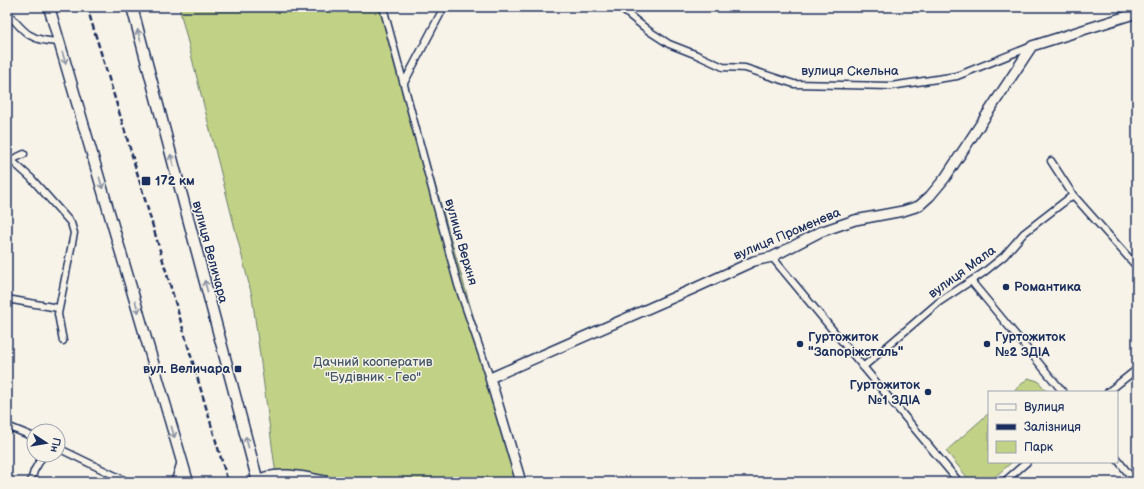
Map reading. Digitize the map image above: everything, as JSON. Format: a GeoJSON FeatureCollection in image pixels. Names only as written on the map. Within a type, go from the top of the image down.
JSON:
{"type":"FeatureCollection","features":[{"type":"Feature","properties":{"kind":"main road"},"geometry":{"type":"LineString","coordinates":[[49,7],[188,482]]}},
{"type":"Feature","properties":{"kind":"main road","name":"вулиця Величара"},"geometry":{"type":"LineString","coordinates":[[132,7],[256,481]]}},
{"type":"Feature","properties":{"kind":"main road"},"geometry":{"type":"LineString","coordinates":[[256,481],[276,475],[307,477],[327,482]]}},
{"type":"Feature","properties":{"kind":"street","name":"вулиця Верхня"},"geometry":{"type":"LineString","coordinates":[[383,7],[458,285],[490,378],[521,482]]}},
{"type":"Feature","properties":{"kind":"street"},"geometry":{"type":"LineString","coordinates":[[404,83],[444,7]]}},
{"type":"Feature","properties":{"kind":"street","name":"вулиця Скельна"},"geometry":{"type":"LineString","coordinates":[[619,7],[649,31],[669,44],[698,55],[723,67],[745,68],[794,84],[891,86],[956,76],[1032,46],[1137,13]]}},
{"type":"Feature","properties":{"kind":"street"},"geometry":{"type":"LineString","coordinates":[[7,12],[30,36],[42,41],[60,42]]}},
{"type":"Feature","properties":{"kind":"street","name":"вулиця Променева"},"geometry":{"type":"LineString","coordinates":[[490,378],[754,261],[772,257],[820,232],[855,220],[903,211],[920,206],[945,178],[1032,46]]}},
{"type":"Feature","properties":{"kind":"street"},"geometry":{"type":"LineString","coordinates":[[24,154],[9,161],[31,178],[71,223],[74,233],[58,308],[59,325],[63,341]]}},
{"type":"Feature","properties":{"kind":"street"},"geometry":{"type":"LineString","coordinates":[[1051,161],[1073,195],[1137,267]]}},
{"type":"Feature","properties":{"kind":"street","name":"вулиця Мала"},"geometry":{"type":"LineString","coordinates":[[863,367],[939,302],[983,273],[1004,256],[1024,233],[1073,195]]}},
{"type":"Feature","properties":{"kind":"street"},"geometry":{"type":"LineString","coordinates":[[772,257],[958,482]]}},
{"type":"Feature","properties":{"kind":"street"},"geometry":{"type":"LineString","coordinates":[[971,281],[1062,391]]}},
{"type":"Feature","properties":{"kind":"street"},"geometry":{"type":"LineString","coordinates":[[7,299],[58,308]]}},
{"type":"Feature","properties":{"kind":"street"},"geometry":{"type":"LineString","coordinates":[[1109,391],[1137,369]]}},
{"type":"Feature","properties":{"kind":"street"},"geometry":{"type":"LineString","coordinates":[[7,426],[26,434]]}},
{"type":"Feature","properties":{"kind":"street"},"geometry":{"type":"LineString","coordinates":[[66,452],[128,482]]}},
{"type":"Feature","properties":{"kind":"street"},"geometry":{"type":"LineString","coordinates":[[1118,460],[1135,482]]}},
{"type":"Feature","properties":{"kind":"street"},"geometry":{"type":"LineString","coordinates":[[32,482],[34,471],[38,463]]}},
{"type":"Feature","properties":{"kind":"street"},"geometry":{"type":"LineString","coordinates":[[176,482],[182,463]]}},
{"type":"Feature","properties":{"kind":"street"},"geometry":{"type":"LineString","coordinates":[[1004,482],[1026,463]]}},
{"type":"Feature","properties":{"kind":"green space","name":"Дачний кооператив \"Будівник - Гео\""},"geometry":{"type":"Polygon","coordinates":[[[179,7],[384,7],[521,482],[327,482],[276,475],[252,296],[179,7]]]}},
{"type":"Feature","properties":{"kind":"green space"},"geometry":{"type":"Polygon","coordinates":[[[1028,378],[1038,381],[1046,391],[1014,391],[1028,378]]]}},
{"type":"Feature","properties":{"kind":"green space"},"geometry":{"type":"Polygon","coordinates":[[[988,414],[988,463],[1011,463],[989,482],[971,482],[946,451],[988,414]]]}},
{"type":"Feature","properties":{"kind":"railway"},"geometry":{"type":"LineString","coordinates":[[87,7],[228,482]]}},
{"type":"Feature","properties":{"kind":"place","name":"172 км"},"geometry":{"type":"Point","coordinates":[146,181]}},
{"type":"Feature","properties":{"kind":"place","name":"Романтика"},"geometry":{"type":"Point","coordinates":[1006,287]}},
{"type":"Feature","properties":{"kind":"place","name":"Гуртожиток \"Запоріжсталь\""},"geometry":{"type":"Point","coordinates":[800,344]}},
{"type":"Feature","properties":{"kind":"place","name":"Гуртожиток №2 ЗДІА"},"geometry":{"type":"Point","coordinates":[987,344]}},
{"type":"Feature","properties":{"kind":"place","name":"вул. Величара"},"geometry":{"type":"Point","coordinates":[238,369]}},
{"type":"Feature","properties":{"kind":"place","name":"Гуртожиток №1 ЗДІА"},"geometry":{"type":"Point","coordinates":[928,392]}}]}
